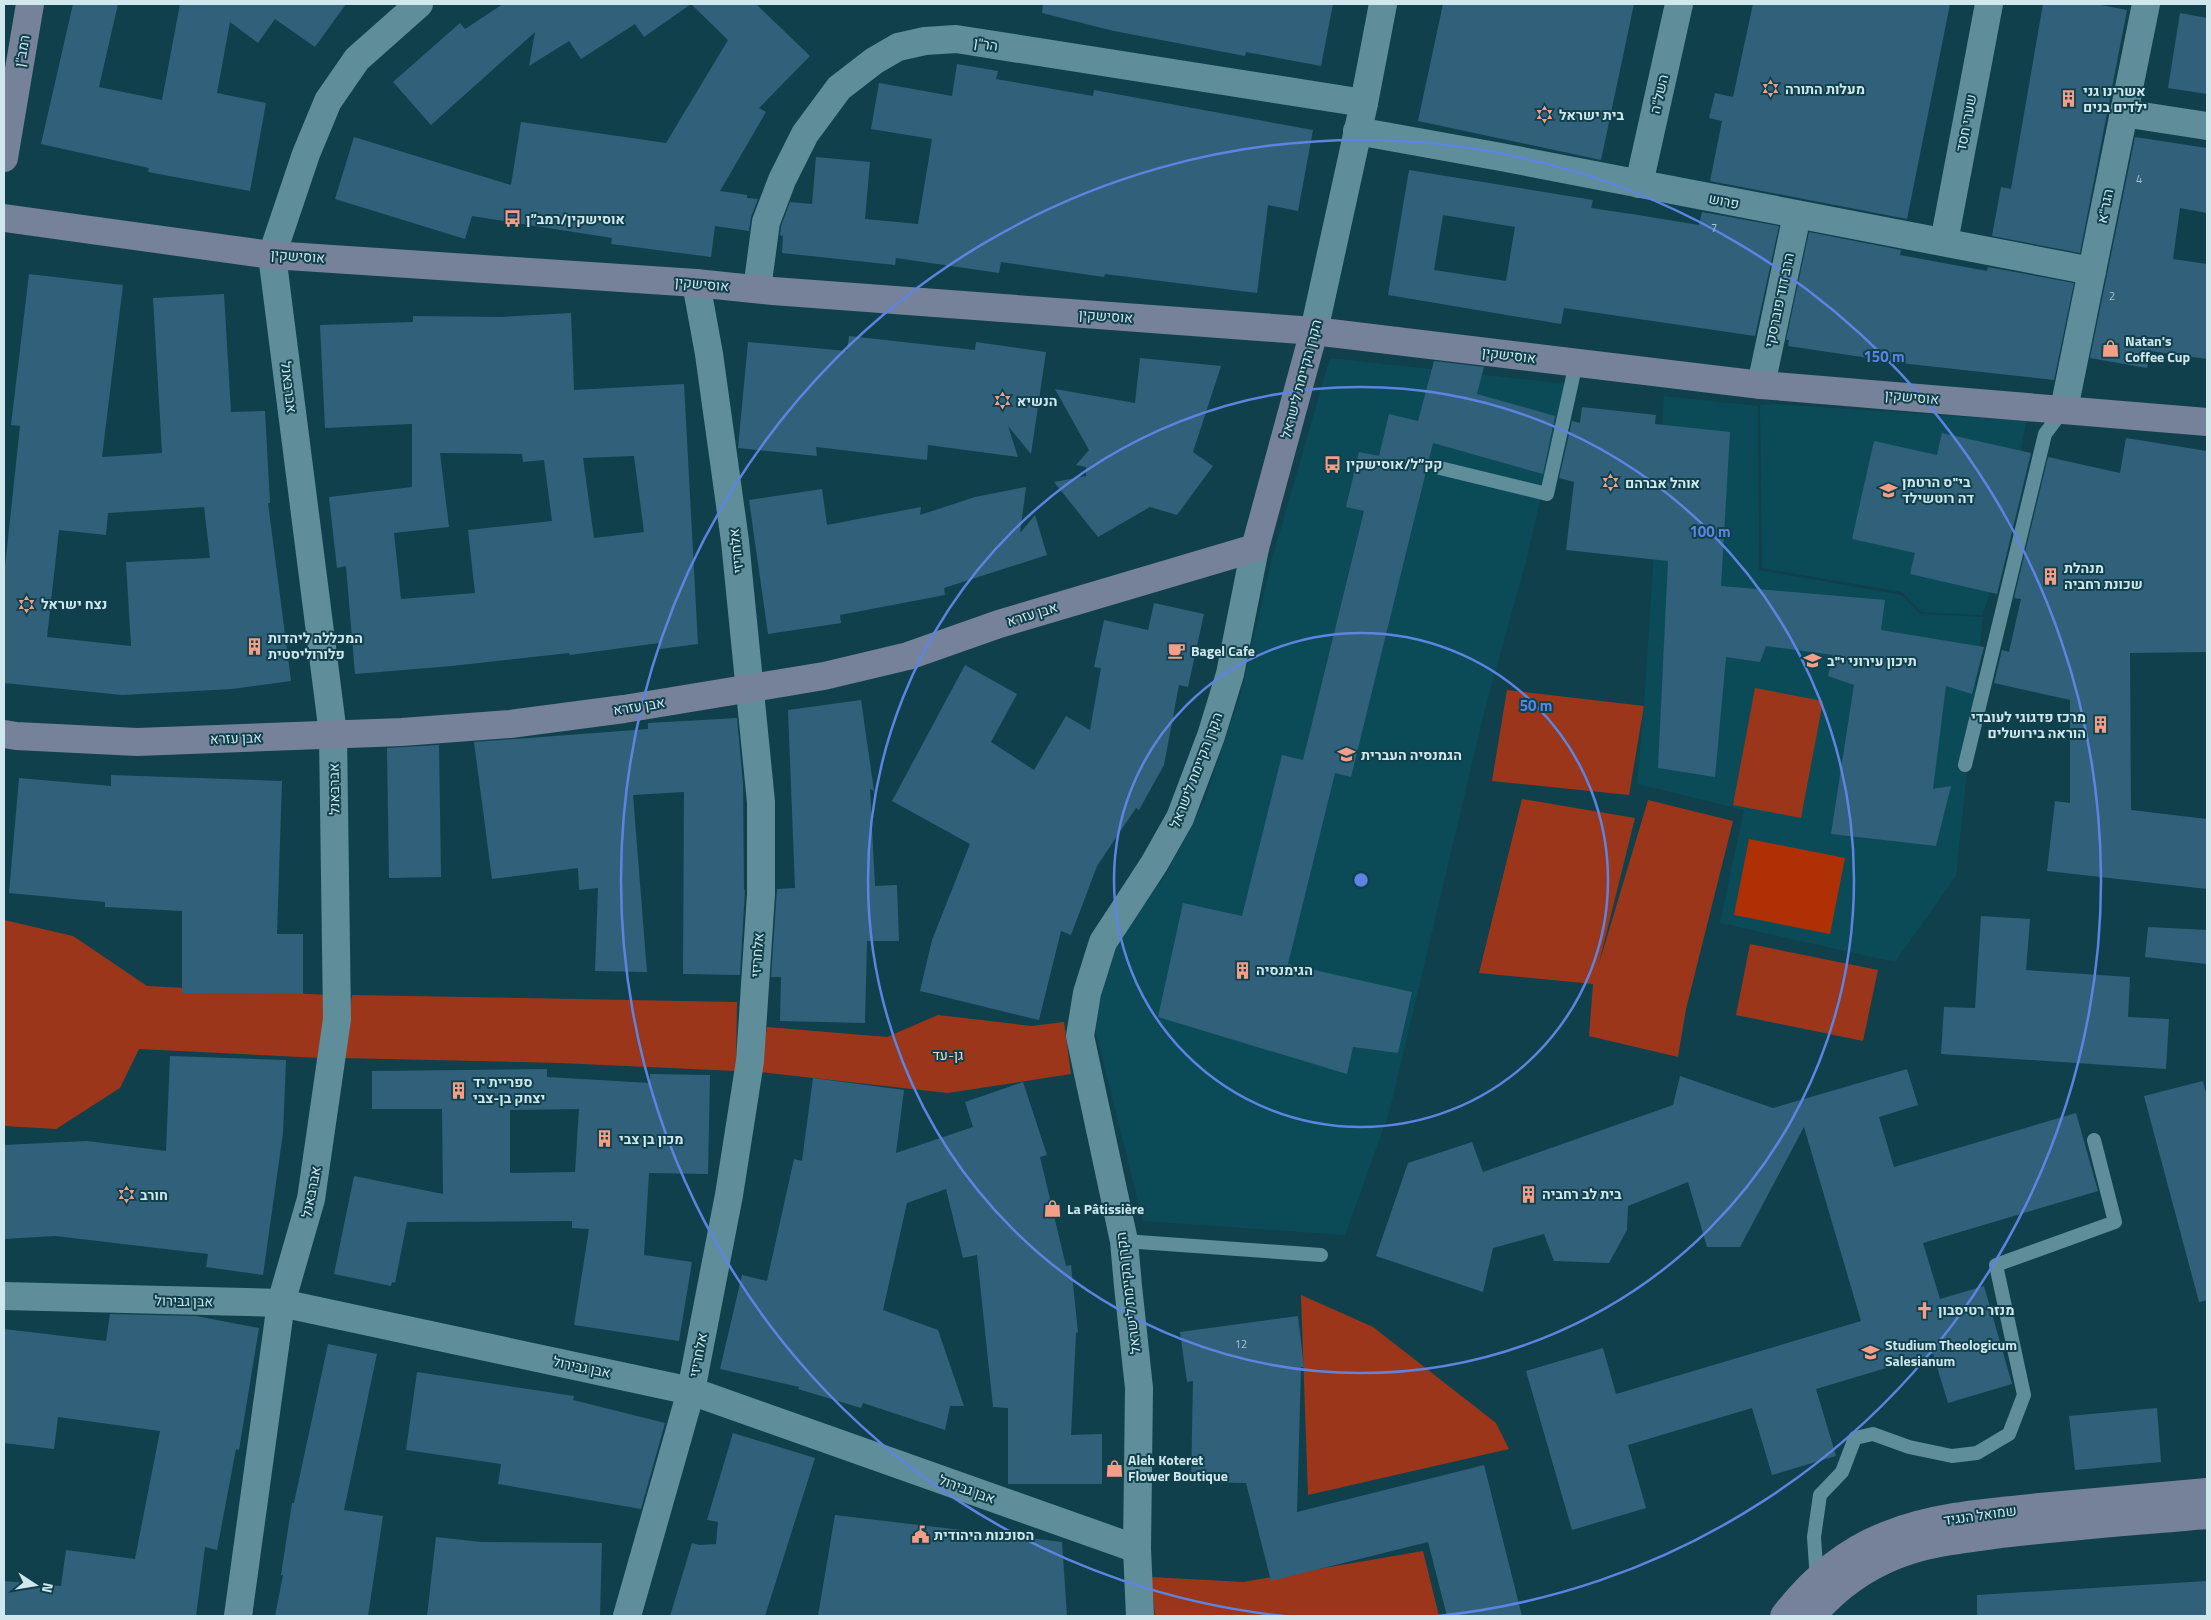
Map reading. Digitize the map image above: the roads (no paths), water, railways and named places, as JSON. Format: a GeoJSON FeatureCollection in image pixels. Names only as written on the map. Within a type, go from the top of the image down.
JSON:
{"type":"FeatureCollection","features":[{"type":"Feature","properties":{"kind":"street","name":"רמב\"ן"},"geometry":{"type":"LineString","coordinates":[[4,158],[30,4]]}},
{"type":"Feature","properties":{"kind":"street","name":"אברבאנל"},"geometry":{"type":"LineString","coordinates":[[238,1616],[281,1303],[311,1199],[337,1019],[333,734],[272,255],[306,154],[328,101],[357,59],[419,4]]}},
{"type":"Feature","properties":{"kind":"street","name":"הקרן הקיימת לישראל"},"geometry":{"type":"LineString","coordinates":[[1140,1616],[1137,1549],[1139,1388],[1124,1241],[1080,1036],[1087,993],[1103,942],[1154,864],[1180,818],[1211,736],[1230,674],[1255,548],[1314,331],[1364,103],[1383,4]]}},
{"type":"Feature","properties":{"kind":"street","name":"השל\"ה"},"geometry":{"type":"LineString","coordinates":[[1639,184],[1679,4]]}},
{"type":"Feature","properties":{"kind":"street","name":"שערי חסד"},"geometry":{"type":"LineString","coordinates":[[1944,242],[1989,4]]}},
{"type":"Feature","properties":{"kind":"street","name":"הגר\"א"},"geometry":{"type":"LineString","coordinates":[[2064,409],[2146,4]]}},
{"type":"Feature","properties":{"kind":"street","name":"הר\"ן"},"geometry":{"type":"LineString","coordinates":[[757,289],[766,222],[782,180],[805,134],[839,88],[874,61],[898,47],[925,41],[956,39],[1364,103]]}},
{"type":"Feature","properties":{"kind":"street"},"geometry":{"type":"LineString","coordinates":[[2124,113],[2207,126]]}},
{"type":"Feature","properties":{"kind":"street","name":"פרוש"},"geometry":{"type":"LineString","coordinates":[[1357,131],[2092,271]]}},
{"type":"Feature","properties":{"kind":"street","name":"הרב דוד פוברסקי"},"geometry":{"type":"LineString","coordinates":[[1761,385],[1797,215]]}},
{"type":"Feature","properties":{"kind":"street","name":"אוסישקין"},"geometry":{"type":"LineString","coordinates":[[4,218],[272,255],[696,283],[1314,331],[1761,385],[2207,422]]}},
{"type":"Feature","properties":{"kind":"street","name":"אלחריזי"},"geometry":{"type":"LineString","coordinates":[[627,1616],[691,1391],[729,1195],[750,1061],[761,885],[761,802],[735,542],[709,354],[696,283]]}},
{"type":"Feature","properties":{"kind":"street","name":"אבן עזרא"},"geometry":{"type":"LineString","coordinates":[[4,734],[137,742],[402,732],[510,724],[624,709],[824,676],[908,656],[999,624],[1255,548]]}},
{"type":"Feature","properties":{"kind":"street","name":"אבן גבירול"},"geometry":{"type":"LineString","coordinates":[[4,1296],[281,1303],[691,1391],[1137,1549]]}},
{"type":"Feature","properties":{"kind":"street","name":"שמואל הנגיד"},"geometry":{"type":"LineString","coordinates":[[1784,1616],[1798,1597],[1837,1563],[1863,1546],[1888,1534],[1928,1523],[2011,1510],[2207,1492]]}},
{"type":"Feature","properties":{"kind":"street","name":"שמואל הנגיד"},"geometry":{"type":"LineString","coordinates":[[1812,1616],[1843,1586],[1865,1570],[1894,1556],[1932,1545],[2029,1531],[2207,1515]]}},
{"type":"Feature","properties":{"kind":"lane"},"geometry":{"type":"LineString","coordinates":[[1440,468],[1547,494],[1576,363]]}},
{"type":"Feature","properties":{"kind":"lane"},"geometry":{"type":"LineString","coordinates":[[1965,765],[2045,434],[2064,409]]}},
{"type":"Feature","properties":{"kind":"lane"},"geometry":{"type":"LineString","coordinates":[[1817,1580],[1814,1537],[1820,1495],[1842,1472],[1855,1438],[1873,1434],[1909,1447],[1952,1456],[1976,1453],[2008,1434],[2024,1395],[1996,1266],[2115,1222],[2094,1140]]}},
{"type":"Feature","properties":{"kind":"lane"},"geometry":{"type":"LineString","coordinates":[[1124,1241],[1321,1255]]}},
{"type":"Feature","properties":{"kind":"place","name":"מעלות התורה"},"geometry":{"type":"Point","coordinates":[1771,89]}},
{"type":"Feature","properties":{"kind":"place","name":"אשרינו גני ילדים בנים"},"geometry":{"type":"Point","coordinates":[2069,99]}},
{"type":"Feature","properties":{"kind":"place","name":"בית ישראל"},"geometry":{"type":"Point","coordinates":[1545,115]}},
{"type":"Feature","properties":{"kind":"place","name":"אוסישקין/רמב״ן"},"geometry":{"type":"Point","coordinates":[512,219]}},
{"type":"Feature","properties":{"kind":"place","name":"Natan's Coffee Cup"},"geometry":{"type":"Point","coordinates":[2111,349]}},
{"type":"Feature","properties":{"kind":"place","name":"הנשיא"},"geometry":{"type":"Point","coordinates":[1003,401]}},
{"type":"Feature","properties":{"kind":"place","name":"קק״ל/אוסישקין"},"geometry":{"type":"Point","coordinates":[1332,464]}},
{"type":"Feature","properties":{"kind":"place","name":"אוהל אברהם"},"geometry":{"type":"Point","coordinates":[1611,483]}},
{"type":"Feature","properties":{"kind":"place","name":"בי\"ס הרטמן דה רוטשילד"},"geometry":{"type":"Point","coordinates":[1888,490]}},
{"type":"Feature","properties":{"kind":"place","name":"מנהלת שכונת רחביה"},"geometry":{"type":"Point","coordinates":[2050,576]}},
{"type":"Feature","properties":{"kind":"place","name":"נצח ישראל"},"geometry":{"type":"Point","coordinates":[27,604]}},
{"type":"Feature","properties":{"kind":"place","name":"המכללה ליהדות פלורוליסטית"},"geometry":{"type":"Point","coordinates":[254,646]}},
{"type":"Feature","properties":{"kind":"place","name":"Bagel Cafe"},"geometry":{"type":"Point","coordinates":[1177,651]}},
{"type":"Feature","properties":{"kind":"place","name":"תיכון עירוני י\"ב"},"geometry":{"type":"Point","coordinates":[1813,661]}},
{"type":"Feature","properties":{"kind":"place","name":"מרכז פדגוגי לעובדי הוראה בירושלים"},"geometry":{"type":"Point","coordinates":[2100,725]}},
{"type":"Feature","properties":{"kind":"place","name":"הגמנסיה העברית"},"geometry":{"type":"Point","coordinates":[1347,755]}},
{"type":"Feature","properties":{"kind":"place","name":"הגימנסיה"},"geometry":{"type":"Point","coordinates":[1242,970]}},
{"type":"Feature","properties":{"kind":"place","name":"ספריית יד יצחק בן-צבי"},"geometry":{"type":"Point","coordinates":[459,1090]}},
{"type":"Feature","properties":{"kind":"place","name":"מכון בן צבי"},"geometry":{"type":"Point","coordinates":[605,1139]}},
{"type":"Feature","properties":{"kind":"place","name":"בית לב רחביה"},"geometry":{"type":"Point","coordinates":[1528,1194]}},
{"type":"Feature","properties":{"kind":"place","name":"חורב"},"geometry":{"type":"Point","coordinates":[126,1195]}},
{"type":"Feature","properties":{"kind":"place","name":"La Pâtissière"},"geometry":{"type":"Point","coordinates":[1053,1209]}},
{"type":"Feature","properties":{"kind":"place","name":"מנזר רטיסבון"},"geometry":{"type":"Point","coordinates":[1924,1310]}},
{"type":"Feature","properties":{"kind":"place","name":"Studium Theologicum Salesianum"},"geometry":{"type":"Point","coordinates":[1871,1353]}},
{"type":"Feature","properties":{"kind":"place","name":"Aleh Koteret Flower Boutique"},"geometry":{"type":"Point","coordinates":[1114,1468]}},
{"type":"Feature","properties":{"kind":"place","name":"הסוכנות היהודית"},"geometry":{"type":"Point","coordinates":[920,1535]}},
{"type":"Feature","properties":{"kind":"park label","name":"גן-עד"},"geometry":{"type":"Point","coordinates":[948,1055]}}]}
